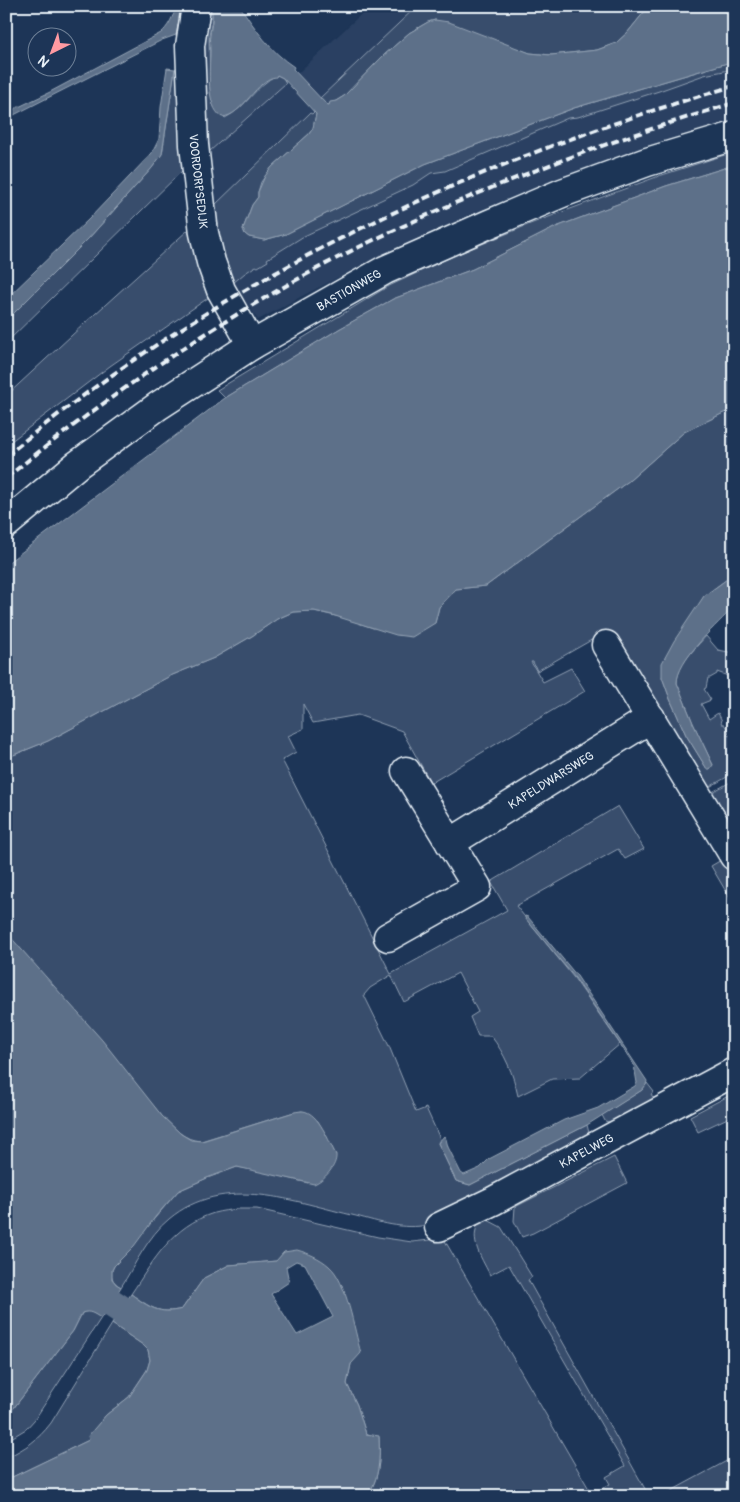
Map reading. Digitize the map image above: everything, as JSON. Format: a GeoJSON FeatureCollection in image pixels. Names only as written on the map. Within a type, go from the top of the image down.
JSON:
{"type":"FeatureCollection","features":[{"type":"Feature","properties":{"kind":"street","name":"VOORDORPSEDIJK"},"geometry":{"type":"LineString","coordinates":[[196,6],[190,46],[194,145],[204,234],[221,290],[252,345]]}},
{"type":"Feature","properties":{"kind":"street","name":"BASTIONWEG"},"geometry":{"type":"LineString","coordinates":[[6,524],[77,465],[158,406],[252,345],[385,270],[562,193],[647,162],[734,136]]}},
{"type":"Feature","properties":{"kind":"street"},"geometry":{"type":"LineString","coordinates":[[606,645],[732,851]]}},
{"type":"Feature","properties":{"kind":"street","name":"KAPELDWARSWEG"},"geometry":{"type":"LineString","coordinates":[[450,842],[651,718]]}},
{"type":"Feature","properties":{"kind":"street"},"geometry":{"type":"LineString","coordinates":[[388,937],[477,887],[406,771]]}},
{"type":"Feature","properties":{"kind":"street","name":"KAPELWEG"},"geometry":{"type":"LineString","coordinates":[[439,1227],[493,1201],[734,1072]]}},
{"type":"Feature","properties":{"kind":"shaded area"},"geometry":{"type":"Polygon","coordinates":[[[204,6],[210,6],[212,9],[209,36],[210,88],[213,105],[225,118],[239,108],[270,79],[277,75],[283,78],[286,83],[210,151],[205,132],[201,32],[204,6]]]}},
{"type":"Feature","properties":{"kind":"shaded area"},"geometry":{"type":"Polygon","coordinates":[[[213,6],[240,6],[271,47],[294,67],[293,69],[329,105],[330,102],[344,96],[383,56],[409,33],[435,20],[449,22],[530,53],[551,55],[597,50],[616,43],[628,32],[649,6],[734,6],[734,61],[574,108],[425,164],[286,234],[264,240],[249,237],[243,229],[252,205],[258,197],[258,192],[265,176],[272,167],[309,134],[313,128],[316,114],[283,78],[277,75],[262,84],[230,115],[222,117],[217,112],[213,105],[209,77],[211,8],[213,6]]]}},
{"type":"Feature","properties":{"kind":"shaded area"},"geometry":{"type":"Polygon","coordinates":[[[370,6],[734,6],[734,120],[612,159],[495,204],[394,249],[258,320],[233,283],[223,254],[216,220],[210,151],[286,83],[289,86],[299,77],[297,74],[370,6]]]}},
{"type":"Feature","properties":{"kind":"shaded area"},"geometry":{"type":"Polygon","coordinates":[[[417,6],[649,6],[628,32],[616,43],[597,50],[551,55],[530,53],[435,20],[428,22],[409,33],[383,56],[344,96],[329,105],[326,104],[320,98],[417,6]]]}},
{"type":"Feature","properties":{"kind":"shaded area"},"geometry":{"type":"Polygon","coordinates":[[[175,11],[181,11],[176,35],[162,40],[6,119],[6,113],[78,78],[161,33],[166,28],[175,11]]]}},
{"type":"Feature","properties":{"kind":"shaded area"},"geometry":{"type":"Polygon","coordinates":[[[734,61],[734,69],[704,75],[578,117],[568,118],[445,171],[431,173],[413,185],[304,236],[267,259],[268,261],[245,273],[233,283],[220,240],[215,205],[310,113],[314,112],[316,114],[313,128],[309,134],[272,167],[261,182],[258,197],[252,205],[243,229],[249,237],[264,240],[286,234],[425,164],[574,108],[734,61]]]}},
{"type":"Feature","properties":{"kind":"shaded area"},"geometry":{"type":"Polygon","coordinates":[[[167,68],[175,69],[162,154],[152,168],[88,239],[6,321],[6,299],[89,219],[152,153],[159,139],[161,107],[167,68]]]}},
{"type":"Feature","properties":{"kind":"shaded area"},"geometry":{"type":"Polygon","coordinates":[[[177,68],[183,170],[6,343],[6,321],[88,239],[152,168],[162,154],[175,69],[177,68]]]}},
{"type":"Feature","properties":{"kind":"shaded area"},"geometry":{"type":"Polygon","coordinates":[[[734,152],[734,165],[666,186],[556,227],[473,269],[393,299],[339,329],[225,398],[217,390],[387,287],[451,257],[530,224],[659,176],[734,152]]]}},
{"type":"Feature","properties":{"kind":"shaded area"},"geometry":{"type":"Polygon","coordinates":[[[734,165],[734,408],[684,432],[630,480],[486,586],[456,589],[439,607],[435,623],[412,637],[396,635],[314,611],[293,612],[277,619],[214,658],[170,676],[48,741],[6,758],[6,564],[225,398],[339,329],[393,299],[473,269],[556,227],[666,186],[734,165]]]}},
{"type":"Feature","properties":{"kind":"shaded area"},"geometry":{"type":"Polygon","coordinates":[[[188,230],[198,270],[208,298],[110,366],[6,445],[6,396],[188,230]]]}},
{"type":"Feature","properties":{"kind":"shaded area"},"geometry":{"type":"Polygon","coordinates":[[[734,408],[734,574],[704,596],[662,677],[686,735],[707,769],[713,765],[677,683],[678,676],[687,658],[706,636],[718,650],[734,653],[734,683],[730,674],[728,676],[717,672],[717,674],[708,678],[706,688],[704,689],[711,700],[701,704],[709,719],[718,713],[722,724],[724,724],[729,732],[728,736],[730,735],[734,741],[734,773],[704,790],[609,630],[537,671],[533,662],[531,662],[543,682],[571,668],[585,691],[431,783],[402,731],[358,715],[313,723],[303,704],[303,729],[288,736],[296,752],[282,760],[391,974],[507,910],[491,882],[618,806],[644,849],[625,859],[618,849],[516,906],[574,978],[620,1044],[580,1078],[552,1079],[518,1096],[508,1064],[496,1043],[491,1036],[478,1036],[470,1017],[478,1012],[458,973],[404,1002],[391,975],[370,988],[364,995],[389,1046],[416,1112],[426,1108],[440,1139],[438,1143],[456,1181],[470,1185],[587,1125],[589,1133],[587,1139],[427,1225],[409,1227],[391,1225],[309,1204],[260,1195],[236,1194],[213,1197],[190,1205],[161,1226],[142,1251],[121,1287],[118,1285],[114,1281],[112,1269],[178,1191],[237,1167],[308,1183],[336,1155],[318,1121],[302,1111],[201,1141],[184,1136],[162,1116],[6,932],[6,758],[48,741],[170,676],[214,658],[277,619],[293,612],[314,611],[348,619],[373,628],[435,623],[439,607],[456,589],[486,586],[630,480],[684,432],[734,408]]]}},
{"type":"Feature","properties":{"kind":"shaded area"},"geometry":{"type":"Polygon","coordinates":[[[734,574],[734,609],[715,626],[689,655],[679,674],[677,683],[713,765],[710,769],[707,769],[686,735],[670,699],[662,677],[662,663],[674,641],[704,596],[734,574]]]}},
{"type":"Feature","properties":{"kind":"shaded area"},"geometry":{"type":"Polygon","coordinates":[[[734,780],[734,831],[707,795],[734,780]]]}},
{"type":"Feature","properties":{"kind":"shaded area"},"geometry":{"type":"Polygon","coordinates":[[[723,859],[734,876],[734,900],[731,900],[711,866],[723,859]]]}},
{"type":"Feature","properties":{"kind":"shaded area"},"geometry":{"type":"Polygon","coordinates":[[[525,916],[528,917],[577,976],[647,1081],[642,1090],[587,1125],[470,1185],[456,1181],[438,1143],[444,1136],[461,1173],[464,1175],[480,1168],[489,1159],[564,1120],[598,1108],[637,1083],[634,1065],[620,1044],[575,978],[525,916]]]}},
{"type":"Feature","properties":{"kind":"shaded area"},"geometry":{"type":"Polygon","coordinates":[[[6,932],[102,1040],[162,1116],[181,1134],[191,1140],[202,1141],[303,1111],[309,1113],[319,1122],[336,1155],[336,1159],[329,1172],[314,1184],[237,1167],[178,1191],[156,1216],[134,1246],[114,1266],[112,1279],[121,1287],[101,1318],[90,1312],[82,1313],[73,1331],[6,1418],[6,932]]]}},
{"type":"Feature","properties":{"kind":"shaded area"},"geometry":{"type":"Polygon","coordinates":[[[647,1083],[654,1092],[651,1094],[656,1103],[612,1123],[605,1121],[602,1115],[642,1090],[647,1083]]]}},
{"type":"Feature","properties":{"kind":"shaded area"},"geometry":{"type":"Polygon","coordinates":[[[734,1093],[734,1115],[698,1132],[690,1116],[734,1093]]]}},
{"type":"Feature","properties":{"kind":"shaded area"},"geometry":{"type":"Polygon","coordinates":[[[614,1157],[627,1183],[522,1237],[514,1221],[515,1207],[614,1157]]]}},
{"type":"Feature","properties":{"kind":"shaded area"},"geometry":{"type":"Polygon","coordinates":[[[237,1209],[257,1209],[378,1237],[412,1242],[430,1240],[441,1234],[592,1494],[610,1484],[606,1477],[625,1466],[509,1265],[490,1275],[482,1260],[475,1239],[482,1217],[501,1227],[532,1277],[528,1280],[649,1496],[367,1496],[377,1475],[379,1437],[366,1434],[357,1405],[347,1384],[351,1364],[342,1285],[284,1252],[277,1261],[229,1265],[204,1278],[182,1309],[167,1311],[155,1309],[131,1294],[156,1257],[175,1235],[199,1219],[214,1213],[237,1209]]]}},
{"type":"Feature","properties":{"kind":"shaded area"},"geometry":{"type":"Polygon","coordinates":[[[297,1250],[310,1254],[322,1261],[335,1273],[345,1294],[361,1353],[351,1364],[347,1384],[357,1405],[366,1434],[379,1436],[377,1475],[367,1496],[6,1496],[6,1480],[89,1440],[88,1436],[106,1415],[129,1397],[147,1370],[150,1360],[148,1350],[112,1324],[131,1294],[155,1309],[174,1311],[182,1309],[204,1278],[229,1265],[276,1261],[284,1252],[297,1250]],[[296,1261],[286,1267],[289,1282],[271,1294],[297,1335],[333,1317],[305,1264],[296,1261]]]}},
{"type":"Feature","properties":{"kind":"shaded area"},"geometry":{"type":"Polygon","coordinates":[[[87,1311],[101,1318],[35,1419],[26,1429],[6,1441],[6,1418],[73,1331],[82,1313],[87,1311]]]}},
{"type":"Feature","properties":{"kind":"shaded area"},"geometry":{"type":"Polygon","coordinates":[[[112,1324],[148,1350],[150,1360],[147,1370],[129,1397],[106,1415],[89,1436],[89,1440],[6,1480],[6,1458],[31,1443],[51,1423],[112,1324]]]}},
{"type":"Feature","properties":{"kind":"shaded area"},"geometry":{"type":"Polygon","coordinates":[[[734,1457],[734,1496],[662,1496],[734,1457]]]}},
{"type":"Feature","properties":{"kind":"waterway"},"geometry":{"type":"LineString","coordinates":[[78,1281],[154,1331]]}},
{"type":"Feature","properties":{"kind":"railway"},"geometry":{"type":"LineString","coordinates":[[6,456],[87,393],[172,335],[260,282],[350,234],[444,190],[539,151],[636,116],[734,86]]}},
{"type":"Feature","properties":{"kind":"railway"},"geometry":{"type":"LineString","coordinates":[[6,478],[89,414],[175,354],[263,299],[355,249],[447,206],[542,168],[637,134],[734,103]]}}]}
